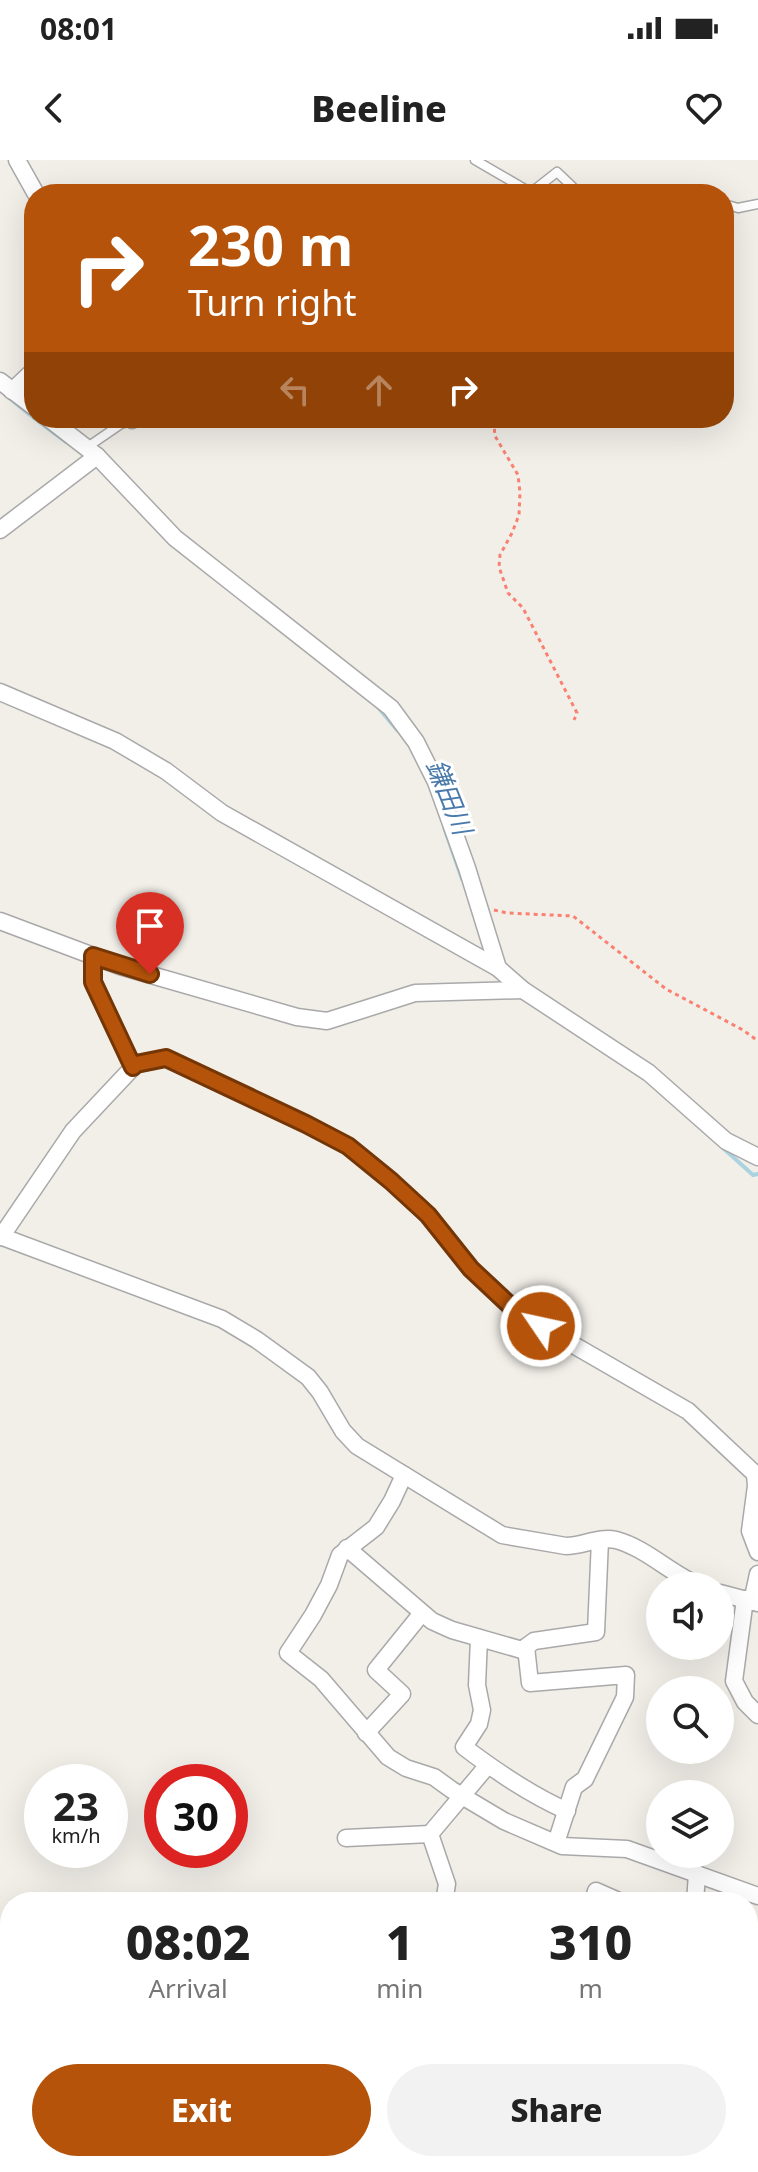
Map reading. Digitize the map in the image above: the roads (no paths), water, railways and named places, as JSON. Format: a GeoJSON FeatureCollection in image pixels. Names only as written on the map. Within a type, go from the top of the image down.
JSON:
{"type":"FeatureCollection","features":[{"type":"Feature","properties":{"kind":"street"},"geometry":{"type":"LineString","coordinates":[[17,160],[30,184]]}},
{"type":"Feature","properties":{"kind":"street"},"geometry":{"type":"LineString","coordinates":[[24,376],[6,386],[24,400]]}},
{"type":"Feature","properties":{"kind":"street"},"geometry":{"type":"LineString","coordinates":[[61,428],[91,452],[175,538],[391,708],[405,724],[436,782],[498,968]]}},
{"type":"Feature","properties":{"kind":"street"},"geometry":{"type":"LineString","coordinates":[[0,530],[91,452]]}},
{"type":"Feature","properties":{"kind":"street"},"geometry":{"type":"LineString","coordinates":[[0,692],[115,741],[166,771],[222,813],[498,968],[523,990],[649,1073],[726,1141],[758,1157]]}},
{"type":"Feature","properties":{"kind":"street"},"geometry":{"type":"LineString","coordinates":[[0,921],[120,966],[297,1017],[327,1021],[415,993],[523,990]]}},
{"type":"Feature","properties":{"kind":"street"},"geometry":{"type":"LineString","coordinates":[[93,956],[93,982],[133,1067]]}},
{"type":"Feature","properties":{"kind":"street"},"geometry":{"type":"LineString","coordinates":[[672,1572],[615,1540],[566,1546],[502,1535],[357,1446],[343,1431],[308,1377],[222,1319],[0,1237],[73,1131],[136,1064],[166,1058],[348,1146],[428,1215],[471,1269],[518,1313],[688,1411],[755,1474],[750,1531],[758,1552]]}},
{"type":"Feature","properties":{"kind":"street"},"geometry":{"type":"LineString","coordinates":[[404,1475],[376,1527],[340,1555],[329,1585],[288,1653],[321,1679],[388,1757],[406,1768],[434,1777],[504,1821],[562,1846],[627,1849],[747,1892]]}},
{"type":"Feature","properties":{"kind":"street"},"geometry":{"type":"LineString","coordinates":[[347,1548],[432,1621],[452,1630],[522,1650],[534,1641],[596,1632],[600,1540]]}},
{"type":"Feature","properties":{"kind":"street"},"geometry":{"type":"LineString","coordinates":[[758,1574],[734,1681],[745,1702],[758,1715]]}},
{"type":"Feature","properties":{"kind":"street"},"geometry":{"type":"LineString","coordinates":[[366,1733],[402,1694],[376,1670],[422,1613]]}},
{"type":"Feature","properties":{"kind":"street"},"geometry":{"type":"LineString","coordinates":[[479,1638],[477,1685],[482,1710],[479,1724],[464,1747],[539,1799],[567,1811]]}},
{"type":"Feature","properties":{"kind":"street"},"geometry":{"type":"LineString","coordinates":[[526,1647],[530,1683],[626,1675],[625,1697],[585,1779],[574,1787],[556,1843]]}},
{"type":"Feature","properties":{"kind":"street"},"geometry":{"type":"LineString","coordinates":[[346,1838],[430,1834],[488,1765]]}},
{"type":"Feature","properties":{"kind":"street"},"geometry":{"type":"LineString","coordinates":[[430,1834],[447,1884],[446,1892]]}},
{"type":"Feature","properties":{"kind":"street"},"geometry":{"type":"LineString","coordinates":[[696,1892],[697,1874]]}},
{"type":"Feature","properties":{"kind":"lane"},"geometry":{"type":"LineString","coordinates":[[475,160],[514,184]]}},
{"type":"Feature","properties":{"kind":"lane"},"geometry":{"type":"LineString","coordinates":[[541,184],[557,172],[570,184]]}},
{"type":"Feature","properties":{"kind":"lane"},"geometry":{"type":"LineString","coordinates":[[734,207],[758,204]]}},
{"type":"Feature","properties":{"kind":"lane"},"geometry":{"type":"LineString","coordinates":[[91,452],[117,428]]}},
{"type":"Feature","properties":{"kind":"waterway","name":"鎌田川"},"geometry":{"type":"LineString","coordinates":[[8,397],[24,410]]}},
{"type":"Feature","properties":{"kind":"waterway","name":"鎌田川"},"geometry":{"type":"LineString","coordinates":[[47,428],[66,442]]}},
{"type":"Feature","properties":{"kind":"waterway","name":"鎌田川"},"geometry":{"type":"LineString","coordinates":[[377,706],[397,730]]}},
{"type":"Feature","properties":{"kind":"waterway","name":"鎌田川"},"geometry":{"type":"LineString","coordinates":[[444,827],[462,879]]}},
{"type":"Feature","properties":{"kind":"waterway","name":"鎌田川"},"geometry":{"type":"LineString","coordinates":[[723,1148],[753,1175],[758,1174]]}}]}
